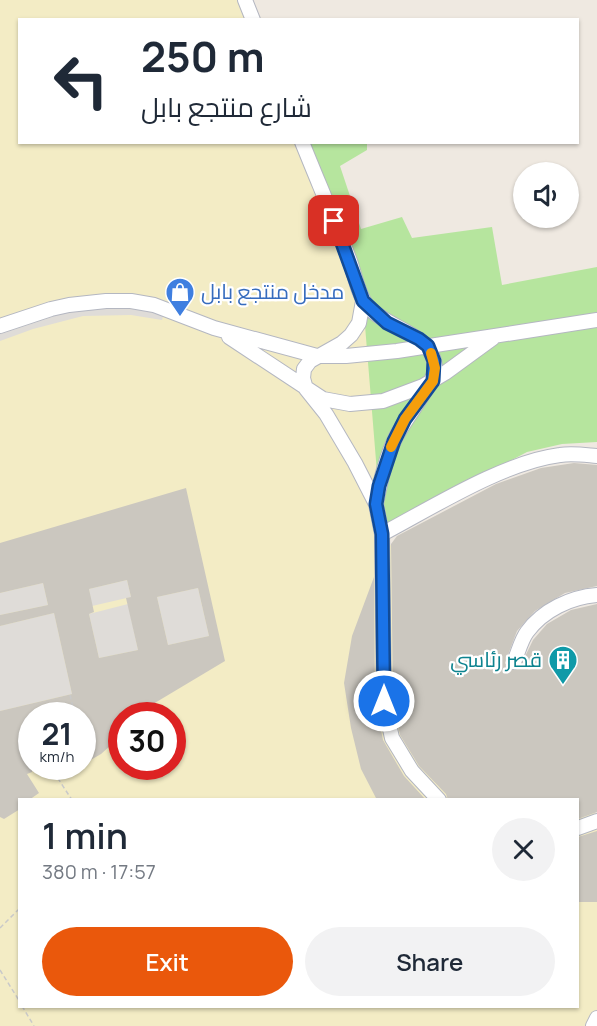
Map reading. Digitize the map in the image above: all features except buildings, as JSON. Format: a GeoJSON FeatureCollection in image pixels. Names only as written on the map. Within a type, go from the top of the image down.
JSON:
{"type":"FeatureCollection","features":[{"type":"Feature","properties":{"kind":"street"},"geometry":{"type":"LineString","coordinates":[[245,0],[252,18]]}},
{"type":"Feature","properties":{"kind":"street"},"geometry":{"type":"LineString","coordinates":[[303,144],[350,260],[363,301],[378,317],[428,346],[434,361],[433,381],[405,419],[394,441],[379,486],[376,504]]}},
{"type":"Feature","properties":{"kind":"street"},"geometry":{"type":"LineString","coordinates":[[0,326],[51,309],[85,302],[119,301],[154,305],[214,328],[317,356],[372,354],[597,320]]}},
{"type":"Feature","properties":{"kind":"street"},"geometry":{"type":"LineString","coordinates":[[363,301],[359,323],[351,335],[337,347],[309,361],[304,369],[303,378],[306,389],[340,436],[376,504],[382,534],[384,701],[392,738],[411,771],[437,798]]}},
{"type":"Feature","properties":{"kind":"street"},"geometry":{"type":"LineString","coordinates":[[214,328],[323,399],[337,403],[368,404],[399,396],[433,381],[498,335]]}},
{"type":"Feature","properties":{"kind":"street"},"geometry":{"type":"LineString","coordinates":[[382,534],[475,485],[525,463],[561,455],[597,456]]}},
{"type":"Feature","properties":{"kind":"street"},"geometry":{"type":"LineString","coordinates":[[514,662],[527,632],[548,611],[581,597],[597,595]]}},
{"type":"Feature","properties":{"kind":"street"},"geometry":{"type":"LineString","coordinates":[[579,828],[597,821]]}},
{"type":"Feature","properties":{"kind":"street"},"geometry":{"type":"LineString","coordinates":[[593,1026],[597,1018]]}},
{"type":"Feature","properties":{"kind":"path"},"geometry":{"type":"LineString","coordinates":[[70,695],[72,702]]}},
{"type":"Feature","properties":{"kind":"path"},"geometry":{"type":"LineString","coordinates":[[59,780],[71,798]]}},
{"type":"Feature","properties":{"kind":"path"},"geometry":{"type":"LineString","coordinates":[[0,928],[18,910]]}},
{"type":"Feature","properties":{"kind":"path"},"geometry":{"type":"LineString","coordinates":[[0,970],[18,999]]}},
{"type":"Feature","properties":{"kind":"path"},"geometry":{"type":"LineString","coordinates":[[23,1008],[34,1026]]}},
{"type":"Feature","properties":{"kind":"green space"},"geometry":{"type":"Polygon","coordinates":[[[0,0],[18,18],[18,144],[367,144],[367,150],[340,166],[361,229],[402,217],[412,238],[492,227],[502,285],[597,267],[597,442],[562,444],[527,452],[425,506],[358,556],[186,735],[186,702],[169,702],[32,315],[0,0]]]}},
{"type":"Feature","properties":{"kind":"sand"},"geometry":{"type":"Polygon","coordinates":[[[0,0],[245,0],[252,18],[18,18],[18,144],[301,144],[363,301],[382,534],[597,815],[597,1022],[595,1026],[0,1026],[0,0]]]}},
{"type":"Feature","properties":{"kind":"shaded area"},"geometry":{"type":"Polygon","coordinates":[[[130,307],[164,313],[162,320],[131,315],[83,316],[33,329],[0,341],[0,332],[57,314],[83,308],[130,307]]]}},
{"type":"Feature","properties":{"kind":"shaded area"},"geometry":{"type":"Polygon","coordinates":[[[127,580],[131,597],[92,606],[89,589],[127,580]]]}},
{"type":"Feature","properties":{"kind":"shaded area"},"geometry":{"type":"Polygon","coordinates":[[[43,583],[48,605],[0,615],[0,593],[43,583]]]}},
{"type":"Feature","properties":{"kind":"shaded area"},"geometry":{"type":"Polygon","coordinates":[[[198,588],[209,636],[168,645],[157,597],[198,588]]]}},
{"type":"Feature","properties":{"kind":"shaded area"},"geometry":{"type":"Polygon","coordinates":[[[128,604],[138,650],[99,658],[89,614],[128,604]]]}},
{"type":"Feature","properties":{"kind":"shaded area"},"geometry":{"type":"Polygon","coordinates":[[[54,613],[72,694],[38,702],[18,702],[18,707],[0,711],[0,626],[54,613]]]}},
{"type":"Feature","properties":{"kind":"slow traffic"},"geometry":{"type":"LineString","coordinates":[[391,447],[405,419],[433,381],[435,368],[431,353]]}},
{"type":"Feature","properties":{"kind":"place","name":"مدخل منتجع بابل"},"geometry":{"type":"Point","coordinates":[180,318]}},
{"type":"Feature","properties":{"kind":"place","name":"قصر رئاسي"},"geometry":{"type":"Point","coordinates":[563,686]}},
{"type":"Feature","properties":{"kind":"route"},"geometry":{"type":"LineString","coordinates":[[334,221],[363,301],[378,317],[428,346],[435,368],[433,381],[405,419],[394,441],[379,486],[376,504],[382,534],[384,701]]}}]}
